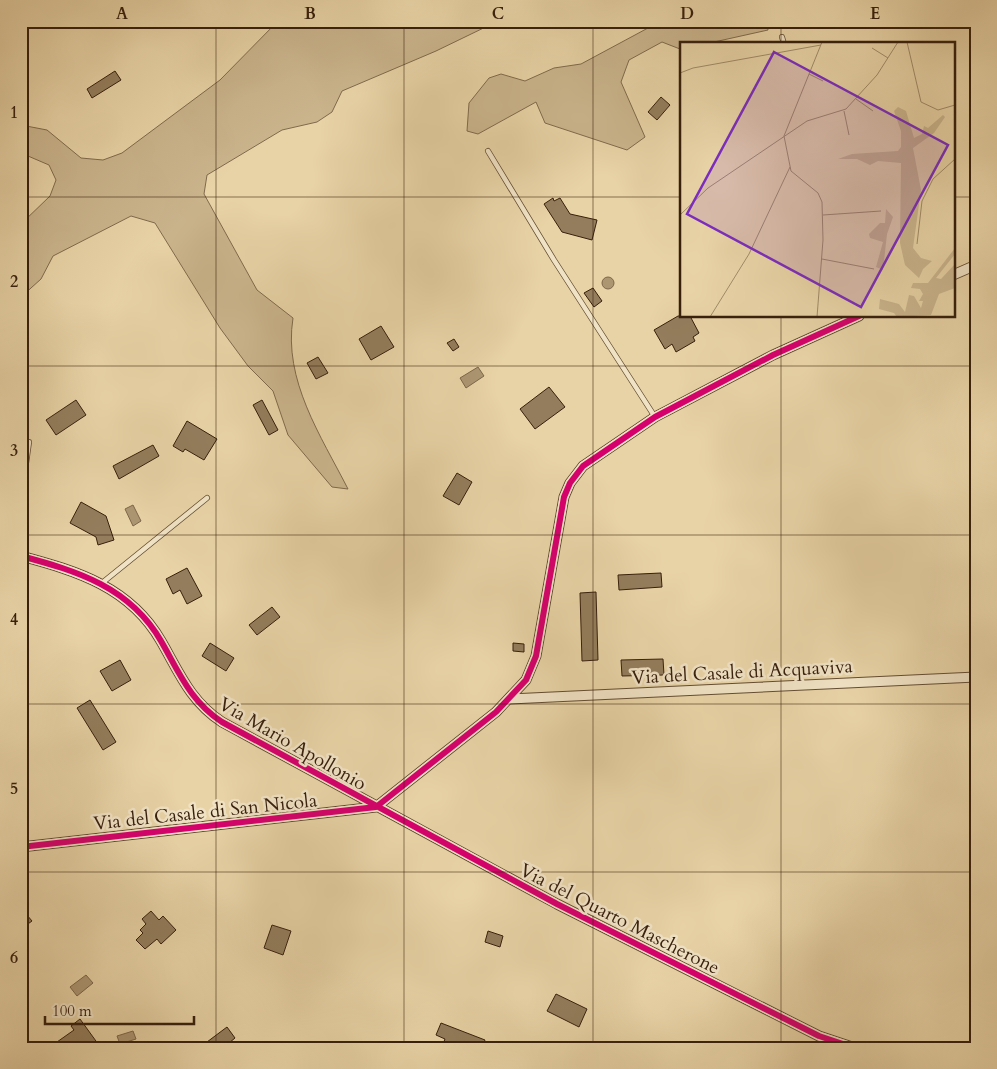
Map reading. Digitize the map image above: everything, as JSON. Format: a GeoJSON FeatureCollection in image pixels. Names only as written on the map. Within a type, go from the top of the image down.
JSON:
{"type":"FeatureCollection","features":[{"type":"Feature","properties":{"kind":"street"},"geometry":{"type":"LineString","coordinates":[[954,275],[976,265]]}},
{"type":"Feature","properties":{"kind":"street"},"geometry":{"type":"LineString","coordinates":[[376,807],[510,699],[526,680],[536,656],[563,503],[570,483],[578,471],[595,456],[655,417],[772,355],[855,318]]}},
{"type":"Feature","properties":{"kind":"street","name":"Via Mario Apollonio"},"geometry":{"type":"LineString","coordinates":[[21,556],[74,571],[102,583],[128,602],[153,629],[185,687],[205,710],[236,730],[376,807]]}},
{"type":"Feature","properties":{"kind":"street","name":"Via del Casale di Acquaviva"},"geometry":{"type":"LineString","coordinates":[[510,699],[976,677]]}},
{"type":"Feature","properties":{"kind":"street","name":"Via del Casale di San Nicola"},"geometry":{"type":"LineString","coordinates":[[21,847],[376,807]]}},
{"type":"Feature","properties":{"kind":"street","name":"Via del Quarto Mascherone"},"geometry":{"type":"LineString","coordinates":[[376,807],[557,904],[819,1036],[855,1048]]}},
{"type":"Feature","properties":{"kind":"lane"},"geometry":{"type":"LineString","coordinates":[[782,38],[783,42]]}},
{"type":"Feature","properties":{"kind":"lane"},"geometry":{"type":"LineString","coordinates":[[488,151],[554,260],[655,417]]}},
{"type":"Feature","properties":{"kind":"lane"},"geometry":{"type":"LineString","coordinates":[[21,499],[29,442]]}},
{"type":"Feature","properties":{"kind":"lane"},"geometry":{"type":"LineString","coordinates":[[102,583],[207,498]]}},
{"type":"Feature","properties":{"kind":"shaded area"},"geometry":{"type":"Polygon","coordinates":[[[278,21],[498,21],[436,51],[342,91],[332,112],[317,122],[282,130],[207,175],[204,194],[257,290],[293,318],[291,341],[299,385],[316,428],[348,489],[332,487],[288,435],[273,391],[248,366],[220,328],[155,223],[131,216],[53,256],[41,279],[21,297],[21,224],[50,196],[56,180],[49,165],[21,153],[21,125],[47,130],[81,158],[103,160],[122,153],[220,80],[278,21]]]}},
{"type":"Feature","properties":{"kind":"shaded area"},"geometry":{"type":"Polygon","coordinates":[[[661,21],[767,21],[768,30],[714,42],[680,42],[680,49],[662,42],[629,60],[621,82],[645,137],[627,150],[545,123],[536,102],[478,134],[467,131],[469,103],[489,78],[501,74],[525,81],[554,68],[581,64],[661,21]]]}},
{"type":"Feature","properties":{"kind":"shaded area"},"geometry":{"type":"Polygon","coordinates":[[[608,277],[614,283],[608,289],[602,283],[608,277]]]}},
{"type":"Feature","properties":{"kind":"shaded area"},"geometry":{"type":"Polygon","coordinates":[[[478,367],[484,376],[466,388],[460,378],[478,367]]]}},
{"type":"Feature","properties":{"kind":"shaded area"},"geometry":{"type":"Polygon","coordinates":[[[133,505],[141,521],[133,526],[125,509],[133,505]]]}},
{"type":"Feature","properties":{"kind":"shaded area"},"geometry":{"type":"Polygon","coordinates":[[[86,975],[93,983],[77,996],[70,987],[86,975]]]}},
{"type":"Feature","properties":{"kind":"shaded area"},"geometry":{"type":"Polygon","coordinates":[[[133,1031],[136,1039],[120,1044],[117,1036],[133,1031]]]}},
{"type":"Feature","properties":{"kind":"building"},"geometry":{"type":"Polygon","coordinates":[[[115,71],[121,80],[92,98],[87,89],[115,71]]]}},
{"type":"Feature","properties":{"kind":"building"},"geometry":{"type":"Polygon","coordinates":[[[661,97],[670,105],[657,120],[648,112],[661,97]]]}},
{"type":"Feature","properties":{"kind":"building"},"geometry":{"type":"Polygon","coordinates":[[[553,198],[554,201],[560,198],[570,214],[597,220],[592,240],[562,232],[544,204],[553,198]]]}},
{"type":"Feature","properties":{"kind":"building"},"geometry":{"type":"Polygon","coordinates":[[[593,288],[602,301],[594,307],[584,293],[593,288]]]}},
{"type":"Feature","properties":{"kind":"building"},"geometry":{"type":"Polygon","coordinates":[[[680,316],[680,318],[691,318],[699,333],[693,337],[695,341],[676,352],[672,344],[665,349],[654,330],[680,316]]]}},
{"type":"Feature","properties":{"kind":"building"},"geometry":{"type":"Polygon","coordinates":[[[381,326],[394,347],[371,360],[359,339],[381,326]]]}},
{"type":"Feature","properties":{"kind":"building"},"geometry":{"type":"Polygon","coordinates":[[[454,339],[459,347],[453,351],[447,343],[454,339]]]}},
{"type":"Feature","properties":{"kind":"building"},"geometry":{"type":"Polygon","coordinates":[[[318,357],[328,373],[316,379],[307,363],[318,357]]]}},
{"type":"Feature","properties":{"kind":"building"},"geometry":{"type":"Polygon","coordinates":[[[549,387],[565,407],[535,429],[520,409],[549,387]]]}},
{"type":"Feature","properties":{"kind":"building"},"geometry":{"type":"Polygon","coordinates":[[[76,400],[86,415],[56,435],[46,420],[76,400]]]}},
{"type":"Feature","properties":{"kind":"building"},"geometry":{"type":"Polygon","coordinates":[[[262,400],[278,430],[269,435],[253,405],[262,400]]]}},
{"type":"Feature","properties":{"kind":"building"},"geometry":{"type":"Polygon","coordinates":[[[187,421],[217,439],[204,460],[185,449],[183,452],[173,446],[187,421]]]}},
{"type":"Feature","properties":{"kind":"building"},"geometry":{"type":"Polygon","coordinates":[[[153,445],[159,456],[119,479],[113,466],[153,445]]]}},
{"type":"Feature","properties":{"kind":"building"},"geometry":{"type":"Polygon","coordinates":[[[457,473],[472,482],[459,505],[443,496],[457,473]]]}},
{"type":"Feature","properties":{"kind":"building"},"geometry":{"type":"Polygon","coordinates":[[[81,502],[106,516],[114,540],[98,545],[96,537],[70,523],[81,502]]]}},
{"type":"Feature","properties":{"kind":"building"},"geometry":{"type":"Polygon","coordinates":[[[187,568],[202,596],[187,604],[180,590],[173,594],[166,579],[187,568]]]}},
{"type":"Feature","properties":{"kind":"building"},"geometry":{"type":"Polygon","coordinates":[[[661,573],[662,587],[619,590],[618,575],[661,573]]]}},
{"type":"Feature","properties":{"kind":"building"},"geometry":{"type":"Polygon","coordinates":[[[596,592],[598,660],[582,661],[580,593],[596,592]]]}},
{"type":"Feature","properties":{"kind":"building"},"geometry":{"type":"Polygon","coordinates":[[[272,607],[280,617],[257,635],[249,625],[272,607]]]}},
{"type":"Feature","properties":{"kind":"building"},"geometry":{"type":"Polygon","coordinates":[[[210,643],[234,658],[226,671],[202,656],[210,643]]]}},
{"type":"Feature","properties":{"kind":"building"},"geometry":{"type":"Polygon","coordinates":[[[513,643],[524,644],[524,652],[513,651],[513,643]]]}},
{"type":"Feature","properties":{"kind":"building"},"geometry":{"type":"Polygon","coordinates":[[[663,659],[664,675],[622,676],[621,660],[663,659]]]}},
{"type":"Feature","properties":{"kind":"building"},"geometry":{"type":"Polygon","coordinates":[[[120,660],[131,680],[112,691],[100,671],[120,660]]]}},
{"type":"Feature","properties":{"kind":"building"},"geometry":{"type":"Polygon","coordinates":[[[90,700],[116,742],[103,750],[77,708],[90,700]]]}},
{"type":"Feature","properties":{"kind":"building"},"geometry":{"type":"Polygon","coordinates":[[[21,908],[32,921],[21,929],[21,908]]]}},
{"type":"Feature","properties":{"kind":"building"},"geometry":{"type":"Polygon","coordinates":[[[151,911],[159,920],[163,916],[176,930],[161,944],[157,939],[145,949],[136,940],[143,933],[140,930],[146,924],[142,919],[151,911]]]}},
{"type":"Feature","properties":{"kind":"building"},"geometry":{"type":"Polygon","coordinates":[[[272,925],[291,931],[283,955],[264,948],[272,925]]]}},
{"type":"Feature","properties":{"kind":"building"},"geometry":{"type":"Polygon","coordinates":[[[488,931],[503,936],[500,947],[485,942],[488,931]]]}},
{"type":"Feature","properties":{"kind":"building"},"geometry":{"type":"Polygon","coordinates":[[[556,994],[587,1009],[579,1027],[547,1011],[556,994]]]}},
{"type":"Feature","properties":{"kind":"building"},"geometry":{"type":"Polygon","coordinates":[[[80,1019],[101,1048],[61,1048],[57,1042],[74,1030],[71,1026],[80,1019]]]}},
{"type":"Feature","properties":{"kind":"building"},"geometry":{"type":"Polygon","coordinates":[[[441,1023],[485,1040],[482,1048],[454,1048],[443,1044],[445,1039],[436,1035],[441,1023]]]}},
{"type":"Feature","properties":{"kind":"building"},"geometry":{"type":"Polygon","coordinates":[[[227,1027],[235,1038],[223,1048],[211,1048],[207,1042],[227,1027]]]}},
{"type":"Feature","properties":{"kind":"cycle path"},"geometry":{"type":"LineString","coordinates":[[21,847],[376,807],[496,712],[526,680],[536,656],[564,497],[570,483],[583,466],[655,417],[773,355],[855,318]]}},
{"type":"Feature","properties":{"kind":"cycle path"},"geometry":{"type":"LineString","coordinates":[[21,556],[82,575],[118,594],[134,607],[148,622],[161,641],[193,695],[211,714],[222,722],[557,904],[819,1036],[855,1048]]}}]}
